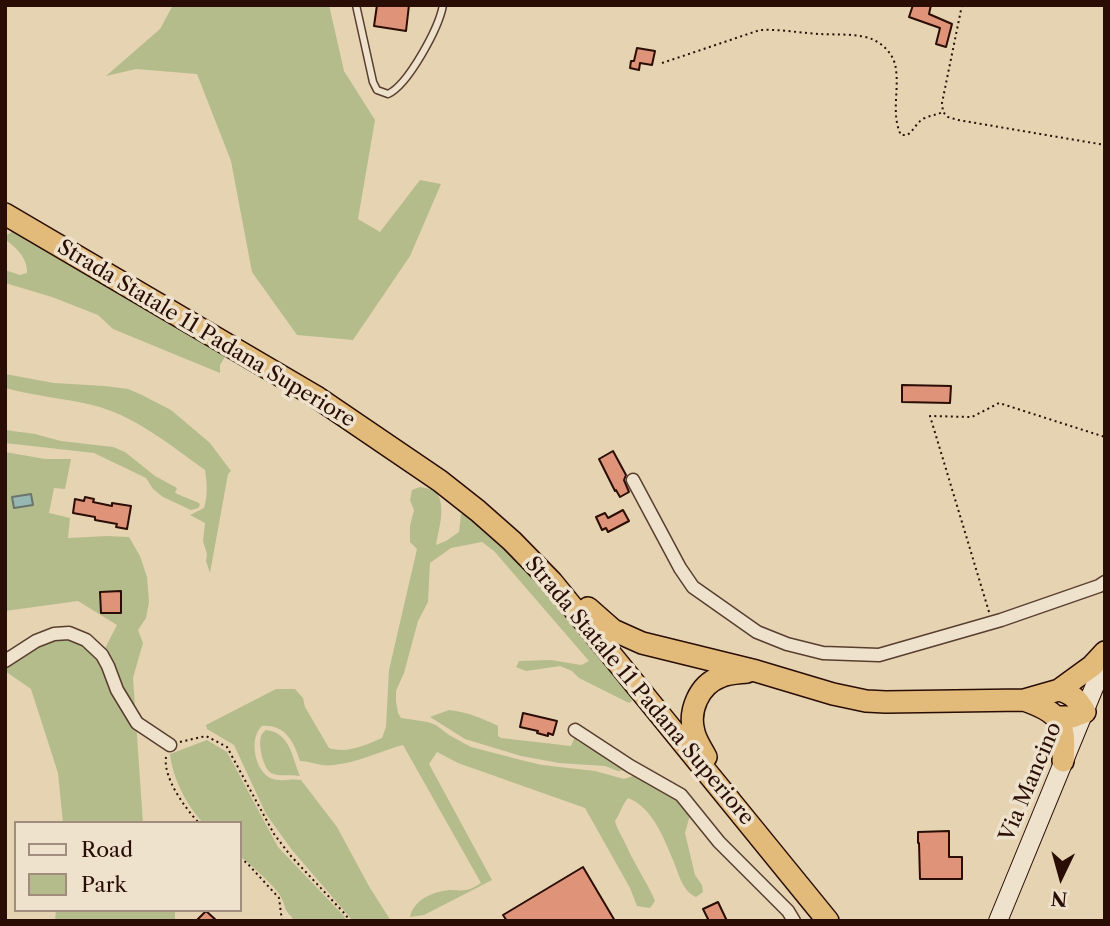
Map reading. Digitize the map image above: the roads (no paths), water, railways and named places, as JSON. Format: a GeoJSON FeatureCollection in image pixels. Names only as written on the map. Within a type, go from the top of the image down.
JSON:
{"type":"FeatureCollection","features":[{"type":"Feature","properties":{"kind":"highway","name":"Strada Statale 11 Padana Superiore"},"geometry":{"type":"LineString","coordinates":[[5,214],[314,396],[440,481],[478,511],[552,582],[828,921]]}},
{"type":"Feature","properties":{"kind":"highway"},"geometry":{"type":"LineString","coordinates":[[478,511],[520,537],[597,617],[613,630],[642,643],[756,671],[833,694],[866,701],[906,703],[1024,700],[1059,690],[1092,666],[1105,652]]}},
{"type":"Feature","properties":{"kind":"highway"},"geometry":{"type":"LineString","coordinates":[[734,804],[701,749],[694,731],[693,714],[696,699],[717,677],[756,671]]}},
{"type":"Feature","properties":{"kind":"highway"},"geometry":{"type":"LineString","coordinates":[[1056,717],[1072,717],[1084,712],[1077,699],[1059,690]]}},
{"type":"Feature","properties":{"kind":"highway"},"geometry":{"type":"LineString","coordinates":[[1024,700],[1045,708],[1056,717],[1065,740],[1063,761]]}},
{"type":"Feature","properties":{"kind":"highway"},"geometry":{"type":"LineString","coordinates":[[798,884],[816,921]]}},
{"type":"Feature","properties":{"kind":"main road","name":"Via Mancino"},"geometry":{"type":"LineString","coordinates":[[998,921],[1105,661]]}},
{"type":"Feature","properties":{"kind":"street"},"geometry":{"type":"LineString","coordinates":[[633,480],[680,568],[694,587],[757,632],[787,644],[823,653],[879,654],[1001,620],[1105,582]]}},
{"type":"Feature","properties":{"kind":"street"},"geometry":{"type":"LineString","coordinates":[[5,661],[36,641],[54,634],[69,633],[86,640],[102,656],[136,723],[170,745]]}},
{"type":"Feature","properties":{"kind":"street"},"geometry":{"type":"LineString","coordinates":[[575,730],[681,795],[719,842],[788,911],[794,921]]}},
{"type":"Feature","properties":{"kind":"lane"},"geometry":{"type":"LineString","coordinates":[[356,5],[373,82],[377,90],[388,94],[396,91],[422,56],[441,18],[443,5]]}},
{"type":"Feature","properties":{"kind":"water"},"geometry":{"type":"Polygon","coordinates":[[[31,494],[33,505],[14,508],[12,497],[31,494]]]}}]}
